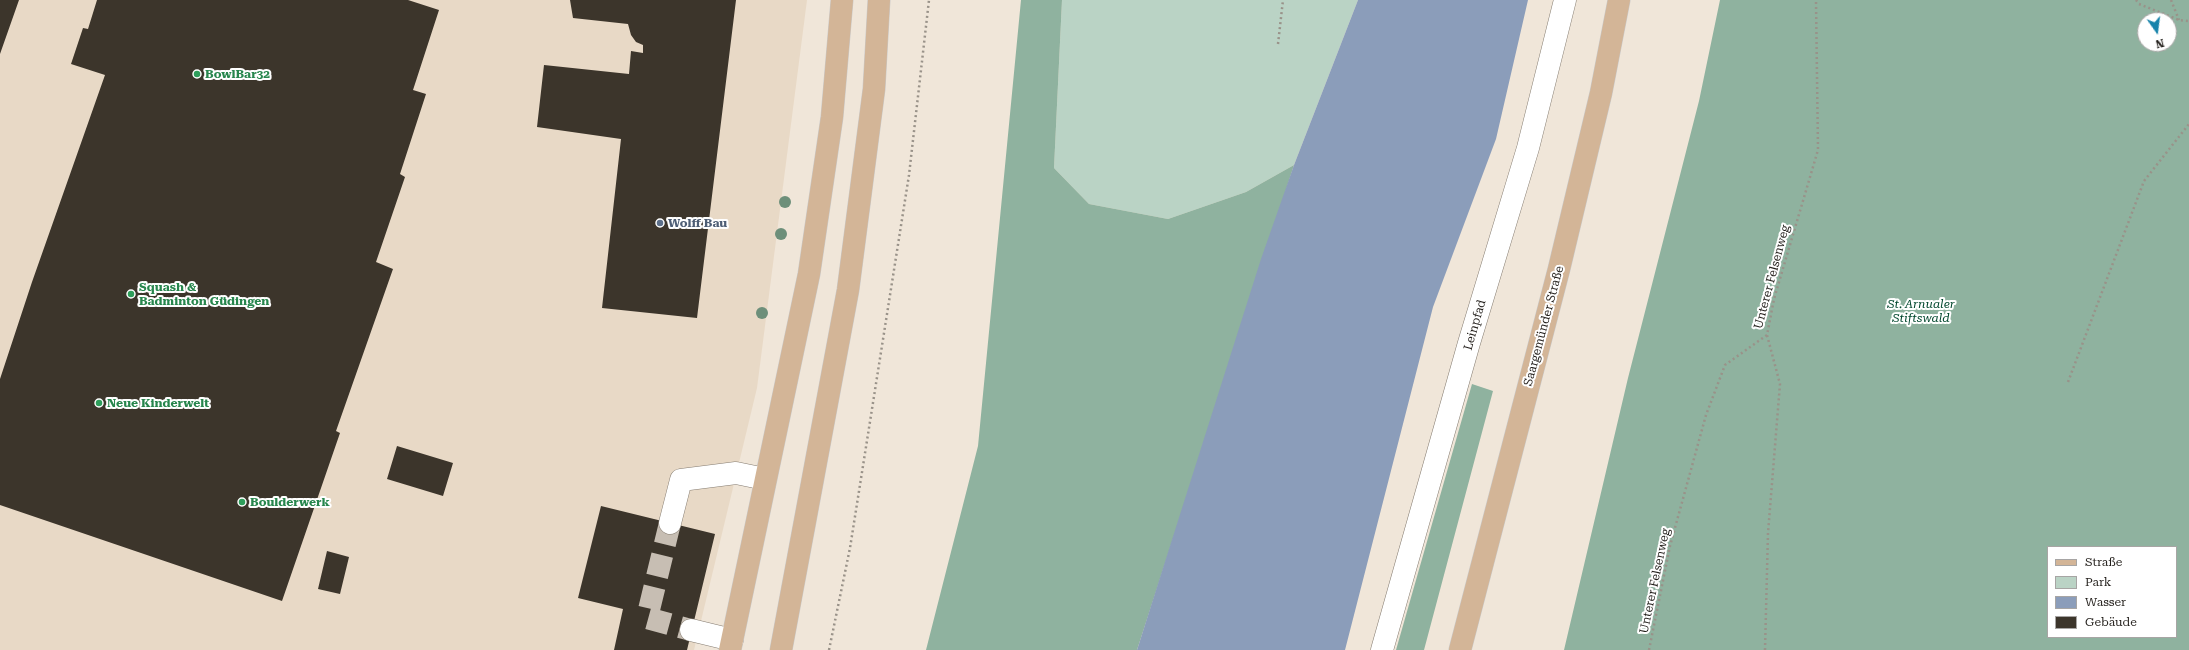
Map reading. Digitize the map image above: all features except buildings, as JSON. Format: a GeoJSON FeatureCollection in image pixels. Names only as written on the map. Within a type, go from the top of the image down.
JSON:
{"type":"FeatureCollection","features":[{"type":"Feature","properties":{"kind":"main road"},"geometry":{"type":"LineString","coordinates":[[731,645],[809,274],[832,117],[842,0]]}},
{"type":"Feature","properties":{"kind":"main road"},"geometry":{"type":"LineString","coordinates":[[781,650],[848,290],[874,89],[879,0]]}},
{"type":"Feature","properties":{"kind":"main road","name":"Saargemünder Straße"},"geometry":{"type":"LineString","coordinates":[[1460,650],[1559,269],[1601,93],[1619,0]]}},
{"type":"Feature","properties":{"kind":"lane","name":"Leinpfad"},"geometry":{"type":"LineString","coordinates":[[1382,650],[1528,148],[1565,0]]}},
{"type":"Feature","properties":{"kind":"lane"},"geometry":{"type":"LineString","coordinates":[[670,523],[681,480],[736,473],[765,479]]}},
{"type":"Feature","properties":{"kind":"lane"},"geometry":{"type":"LineString","coordinates":[[691,630],[731,645]]}},
{"type":"Feature","properties":{"kind":"path"},"geometry":{"type":"LineString","coordinates":[[829,650],[850,548],[906,191],[930,0]]}},
{"type":"Feature","properties":{"kind":"path"},"geometry":{"type":"LineString","coordinates":[[1278,44],[1283,0]]}},
{"type":"Feature","properties":{"kind":"path","name":"Unterer Felsenweg"},"geometry":{"type":"LineString","coordinates":[[1650,650],[1670,546],[1706,415],[1725,365],[1767,335],[1774,299],[1818,150],[1816,0]]}},
{"type":"Feature","properties":{"kind":"path"},"geometry":{"type":"LineString","coordinates":[[2136,0],[2139,4],[2179,20],[2189,21]]}},
{"type":"Feature","properties":{"kind":"path"},"geometry":{"type":"LineString","coordinates":[[2172,0],[2179,20]]}},
{"type":"Feature","properties":{"kind":"path"},"geometry":{"type":"LineString","coordinates":[[2068,382],[2144,181],[2189,124]]}},
{"type":"Feature","properties":{"kind":"path"},"geometry":{"type":"LineString","coordinates":[[1765,650],[1768,533],[1780,384],[1767,335]]}},
{"type":"Feature","properties":{"kind":"shaded area"},"geometry":{"type":"Polygon","coordinates":[[[0,0],[807,0],[757,388],[694,650],[0,650],[0,0]]]}},
{"type":"Feature","properties":{"kind":"green space"},"geometry":{"type":"Polygon","coordinates":[[[1021,0],[1062,0],[1054,168],[1089,204],[1168,219],[1246,192],[1294,165],[1137,650],[926,650],[978,446],[1021,0]]]}},
{"type":"Feature","properties":{"kind":"green space"},"geometry":{"type":"Polygon","coordinates":[[[1062,0],[1358,0],[1294,165],[1246,192],[1168,219],[1089,204],[1054,168],[1062,0]]]}},
{"type":"Feature","properties":{"kind":"green space","name":"St. Arnualer Stiftswald"},"geometry":{"type":"Polygon","coordinates":[[[1720,0],[2189,0],[2189,650],[1564,650],[1628,378],[1699,101],[1720,0]]]}},
{"type":"Feature","properties":{"kind":"green space"},"geometry":{"type":"Polygon","coordinates":[[[1472,384],[1493,391],[1424,650],[1396,650],[1472,384]]]}},
{"type":"Feature","properties":{"kind":"water"},"geometry":{"type":"Polygon","coordinates":[[[1358,0],[1528,0],[1496,139],[1433,307],[1345,650],[1137,650],[1261,259],[1294,165],[1358,0]]]}},
{"type":"Feature","properties":{"kind":"tunnel"},"geometry":{"type":"LineString","coordinates":[[670,523],[647,618],[691,630]]}},
{"type":"Feature","properties":{"kind":"place","name":"BowlBar32"},"geometry":{"type":"Point","coordinates":[197,74]}},
{"type":"Feature","properties":{"kind":"place","name":"Wolff Bau"},"geometry":{"type":"Point","coordinates":[660,223]}},
{"type":"Feature","properties":{"kind":"place","name":"Squash & Badminton Güdingen"},"geometry":{"type":"Point","coordinates":[131,294]}},
{"type":"Feature","properties":{"kind":"place","name":"Neue Kinderwelt"},"geometry":{"type":"Point","coordinates":[99,403]}},
{"type":"Feature","properties":{"kind":"place","name":"Boulderwerk"},"geometry":{"type":"Point","coordinates":[242,502]}}]}
